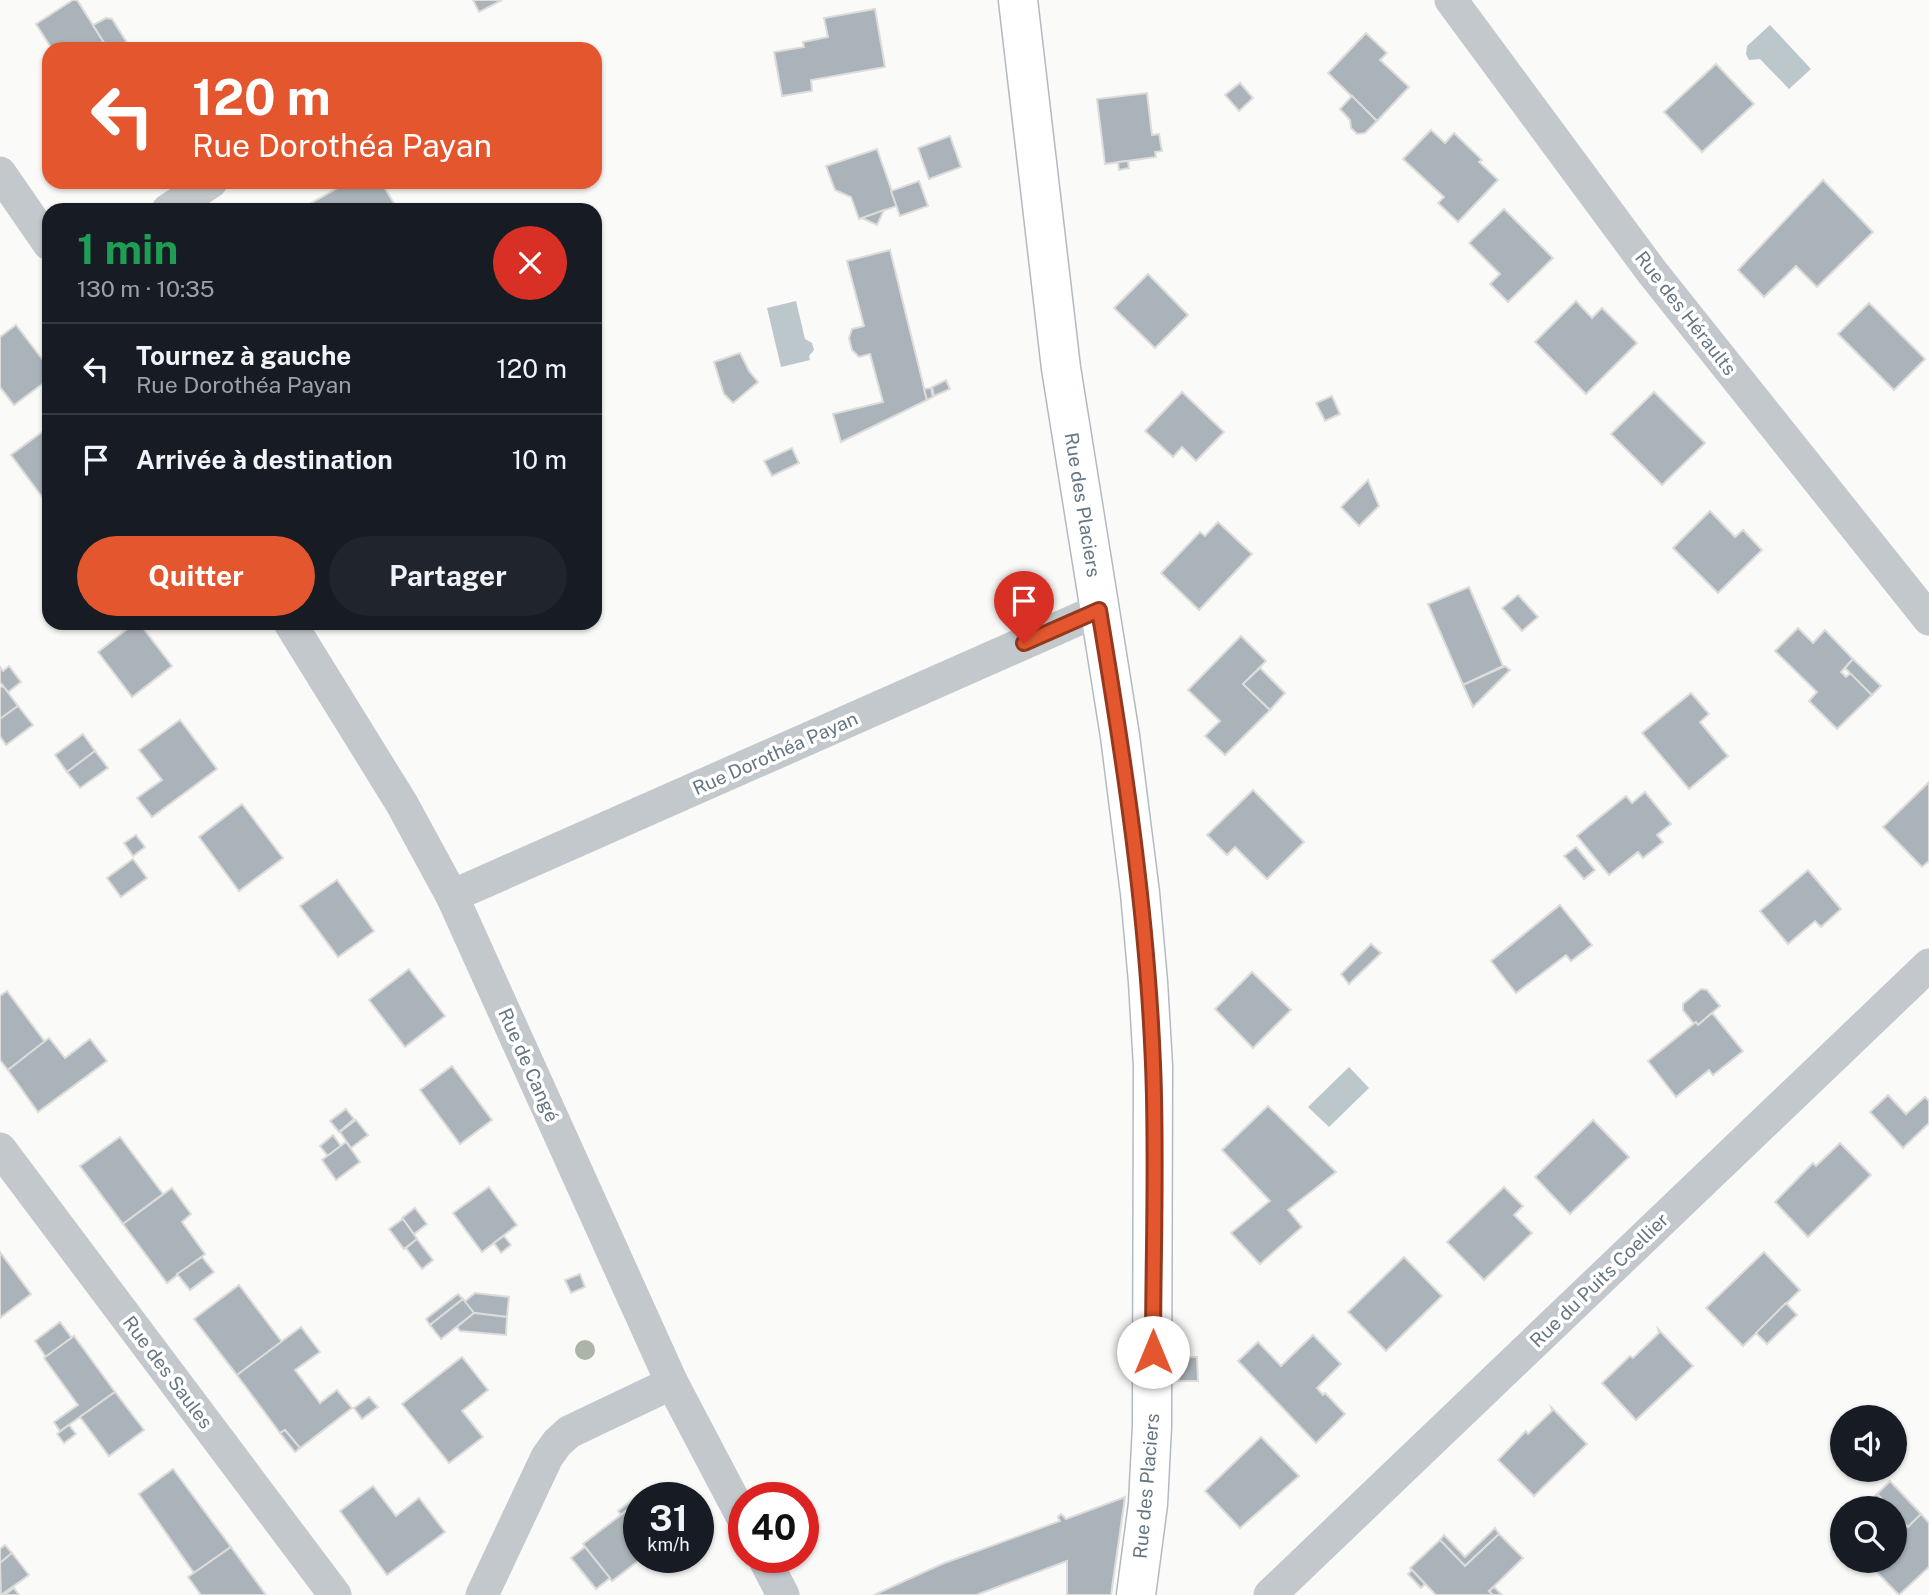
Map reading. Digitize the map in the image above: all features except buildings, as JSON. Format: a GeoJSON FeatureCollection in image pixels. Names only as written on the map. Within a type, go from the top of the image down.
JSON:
{"type":"FeatureCollection","features":[{"type":"Feature","properties":{"kind":"street","name":"Rue des Placiers"},"geometry":{"type":"LineString","coordinates":[[1018,0],[1061,368],[1120,736],[1140,893],[1153,1066],[1152,1426],[1149,1504],[1136,1595]]}},
{"type":"Feature","properties":{"kind":"street","name":"Rue des Héraults"},"geometry":{"type":"LineString","coordinates":[[1451,0],[1652,272],[1929,619]]}},
{"type":"Feature","properties":{"kind":"street"},"geometry":{"type":"LineString","coordinates":[[0,173],[42,234]]}},
{"type":"Feature","properties":{"kind":"street"},"geometry":{"type":"LineString","coordinates":[[179,203],[200,189]]}},
{"type":"Feature","properties":{"kind":"street","name":"Rue Dorothéa Payan"},"geometry":{"type":"LineString","coordinates":[[452,896],[1099,610]]}},
{"type":"Feature","properties":{"kind":"street","name":"Rue de Cangé"},"geometry":{"type":"LineString","coordinates":[[294,630],[401,804],[452,896],[672,1383],[728,1490]]}},
{"type":"Feature","properties":{"kind":"street","name":"Rue du Puits Coellier"},"geometry":{"type":"LineString","coordinates":[[1269,1595],[1929,965]]}},
{"type":"Feature","properties":{"kind":"street","name":"Rue des Saules"},"geometry":{"type":"LineString","coordinates":[[0,1149],[335,1595]]}},
{"type":"Feature","properties":{"kind":"street"},"geometry":{"type":"LineString","coordinates":[[482,1595],[547,1457],[557,1443],[569,1432],[672,1383]]}},
{"type":"Feature","properties":{"kind":"street"},"geometry":{"type":"LineString","coordinates":[[772,1573],[783,1595]]}},
{"type":"Feature","properties":{"kind":"shaded area"},"geometry":{"type":"Polygon","coordinates":[[[1770,25],[1811,69],[1789,89],[1760,59],[1749,60],[1746,54],[1747,46],[1770,25]]]}},
{"type":"Feature","properties":{"kind":"shaded area"},"geometry":{"type":"Polygon","coordinates":[[[796,301],[805,339],[812,343],[814,350],[809,356],[810,360],[781,367],[767,308],[796,301]]]}},
{"type":"Feature","properties":{"kind":"shaded area"},"geometry":{"type":"Polygon","coordinates":[[[1349,1067],[1369,1088],[1329,1127],[1308,1107],[1349,1067]]]}},
{"type":"Feature","properties":{"kind":"route"},"geometry":{"type":"LineString","coordinates":[[1024,643],[1099,610],[1120,736],[1140,893],[1148,982],[1153,1066],[1153,1352]]}}]}
